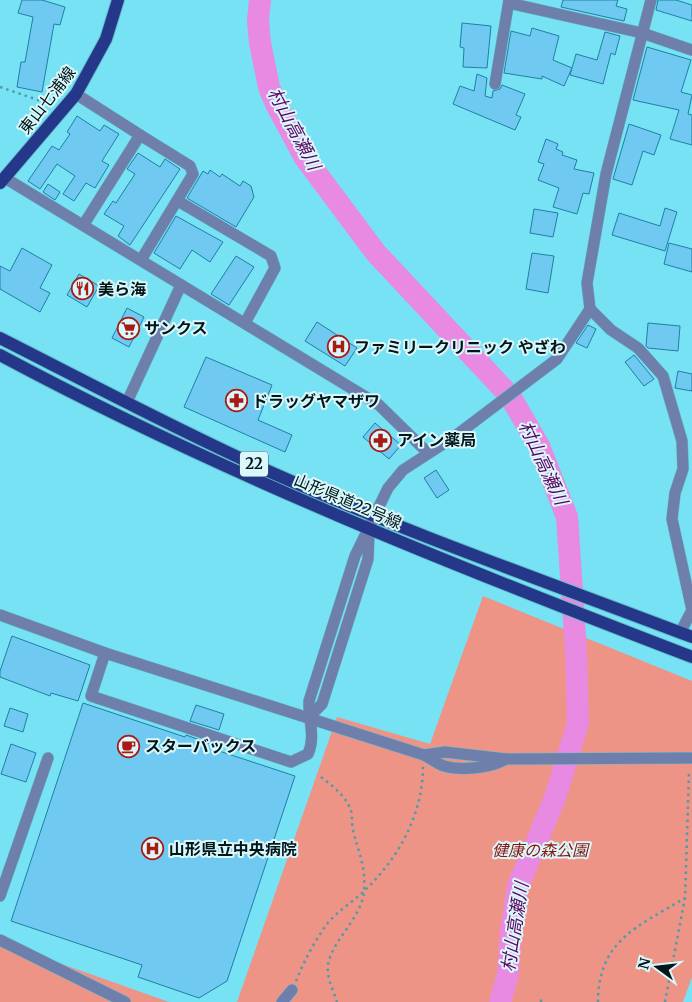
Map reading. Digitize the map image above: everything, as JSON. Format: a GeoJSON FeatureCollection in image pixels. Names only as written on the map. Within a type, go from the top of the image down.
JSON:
{"type":"FeatureCollection","features":[{"type":"Feature","properties":{"kind":"main road","name":"東山七浦線"},"geometry":{"type":"LineString","coordinates":[[2,180],[76,94],[106,38],[118,0]]}},
{"type":"Feature","properties":{"kind":"main road","name":"山形県道22号線"},"geometry":{"type":"LineString","coordinates":[[0,338],[261,468],[516,573],[686,635]]}},
{"type":"Feature","properties":{"kind":"main road","name":"山形県道22号線"},"geometry":{"type":"LineString","coordinates":[[0,354],[87,402],[189,451],[512,588],[692,657]]}},
{"type":"Feature","properties":{"kind":"street"},"geometry":{"type":"LineString","coordinates":[[651,0],[606,174],[587,283],[590,309],[612,330],[638,348],[663,376],[682,441],[683,469],[674,493],[672,519],[692,610],[686,635]]}},
{"type":"Feature","properties":{"kind":"street"},"geometry":{"type":"LineString","coordinates":[[495,84],[509,2],[642,33],[692,50]]}},
{"type":"Feature","properties":{"kind":"street"},"geometry":{"type":"LineString","coordinates":[[76,94],[190,166],[193,174],[178,202],[141,260]]}},
{"type":"Feature","properties":{"kind":"street"},"geometry":{"type":"LineString","coordinates":[[84,224],[140,135]]}},
{"type":"Feature","properties":{"kind":"street"},"geometry":{"type":"LineString","coordinates":[[2,180],[84,224],[379,405],[428,452]]}},
{"type":"Feature","properties":{"kind":"street"},"geometry":{"type":"LineString","coordinates":[[178,202],[271,256],[275,268],[245,323]]}},
{"type":"Feature","properties":{"kind":"street"},"geometry":{"type":"LineString","coordinates":[[127,402],[181,285]]}},
{"type":"Feature","properties":{"kind":"street"},"geometry":{"type":"LineString","coordinates":[[308,718],[322,704],[368,559],[369,528],[388,488],[403,470],[428,452],[454,437],[557,359],[590,309]]}},
{"type":"Feature","properties":{"kind":"street"},"geometry":{"type":"LineString","coordinates":[[0,615],[105,653],[424,755],[445,752],[506,759],[687,758]]}},
{"type":"Feature","properties":{"kind":"street"},"geometry":{"type":"LineString","coordinates":[[105,653],[91,696],[291,762],[308,754],[312,746],[313,738],[308,718]]}},
{"type":"Feature","properties":{"kind":"street"},"geometry":{"type":"LineString","coordinates":[[0,896],[48,758]]}},
{"type":"Feature","properties":{"kind":"street"},"geometry":{"type":"LineString","coordinates":[[0,940],[125,1002]]}},
{"type":"Feature","properties":{"kind":"street"},"geometry":{"type":"LineString","coordinates":[[282,1002],[292,990]]}},
{"type":"Feature","properties":{"kind":"path"},"geometry":{"type":"LineString","coordinates":[[0,87],[65,109]]}},
{"type":"Feature","properties":{"kind":"path"},"geometry":{"type":"LineString","coordinates":[[292,990],[303,962],[328,923],[379,875],[407,834],[421,798],[424,755]]}},
{"type":"Feature","properties":{"kind":"path"},"geometry":{"type":"LineString","coordinates":[[665,1002],[685,898],[689,774]]}},
{"type":"Feature","properties":{"kind":"path"},"geometry":{"type":"LineString","coordinates":[[321,777],[345,799],[351,813],[353,830],[364,867],[364,891],[355,918],[329,959],[328,973],[337,1002]]}},
{"type":"Feature","properties":{"kind":"path"},"geometry":{"type":"LineString","coordinates":[[598,1002],[606,957],[617,943],[636,928],[685,898]]}},
{"type":"Feature","properties":{"kind":"green space","name":"健康の森公園"},"geometry":{"type":"Polygon","coordinates":[[[483,596],[692,681],[692,977],[683,1002],[237,1002],[337,717],[430,744],[483,596]]]}},
{"type":"Feature","properties":{"kind":"green space"},"geometry":{"type":"Polygon","coordinates":[[[0,942],[169,1002],[0,1002],[0,942]]]}},
{"type":"Feature","properties":{"kind":"building"},"geometry":{"type":"Polygon","coordinates":[[[22,0],[42,0],[65,7],[60,25],[54,24],[42,92],[17,87],[21,62],[25,62],[33,17],[18,13],[22,0]]]}},
{"type":"Feature","properties":{"kind":"building"},"geometry":{"type":"Polygon","coordinates":[[[563,0],[618,0],[616,6],[627,9],[624,21],[561,7],[563,0]]]}},
{"type":"Feature","properties":{"kind":"building"},"geometry":{"type":"Polygon","coordinates":[[[658,0],[676,0],[692,5],[692,21],[656,10],[658,0]]]}},
{"type":"Feature","properties":{"kind":"building"},"geometry":{"type":"Polygon","coordinates":[[[462,23],[491,26],[487,68],[463,67],[464,48],[460,47],[462,23]]]}},
{"type":"Feature","properties":{"kind":"building"},"geometry":{"type":"Polygon","coordinates":[[[532,28],[559,36],[553,60],[572,68],[564,86],[542,76],[542,79],[504,73],[511,31],[530,36],[532,28]]]}},
{"type":"Feature","properties":{"kind":"building"},"geometry":{"type":"Polygon","coordinates":[[[605,32],[620,36],[615,55],[611,53],[603,84],[570,75],[576,54],[597,60],[605,32]]]}},
{"type":"Feature","properties":{"kind":"building"},"geometry":{"type":"Polygon","coordinates":[[[647,47],[691,60],[681,92],[692,95],[688,114],[692,115],[692,145],[670,139],[679,110],[633,100],[647,47]]]}},
{"type":"Feature","properties":{"kind":"building"},"geometry":{"type":"Polygon","coordinates":[[[477,74],[487,78],[485,96],[492,98],[493,91],[500,89],[502,85],[525,94],[516,115],[521,117],[515,130],[453,104],[460,86],[474,91],[477,74]]]}},
{"type":"Feature","properties":{"kind":"building"},"geometry":{"type":"Polygon","coordinates":[[[77,116],[100,131],[104,125],[119,134],[102,161],[109,165],[95,188],[86,183],[74,201],[63,194],[75,176],[57,164],[40,189],[28,181],[52,146],[59,150],[70,134],[67,132],[77,116]]]}},
{"type":"Feature","properties":{"kind":"building"},"geometry":{"type":"Polygon","coordinates":[[[629,124],[661,135],[654,155],[643,151],[632,185],[613,179],[629,124]]]}},
{"type":"Feature","properties":{"kind":"building"},"geometry":{"type":"Polygon","coordinates":[[[546,139],[558,144],[556,149],[563,152],[562,155],[577,160],[574,169],[594,173],[589,194],[583,193],[577,214],[553,207],[559,188],[538,180],[544,164],[538,162],[546,139]]]}},
{"type":"Feature","properties":{"kind":"building"},"geometry":{"type":"Polygon","coordinates":[[[138,153],[160,167],[165,159],[180,169],[130,245],[118,236],[124,226],[104,214],[113,201],[116,203],[135,174],[127,169],[138,153]]]}},
{"type":"Feature","properties":{"kind":"building"},"geometry":{"type":"Polygon","coordinates":[[[210,170],[220,177],[222,174],[240,186],[243,181],[251,186],[254,197],[236,227],[187,198],[203,171],[208,174],[210,170]]]}},
{"type":"Feature","properties":{"kind":"building"},"geometry":{"type":"Polygon","coordinates":[[[48,184],[60,192],[55,200],[43,192],[48,184]]]}},
{"type":"Feature","properties":{"kind":"building"},"geometry":{"type":"Polygon","coordinates":[[[665,208],[677,212],[665,251],[612,235],[619,213],[660,226],[665,208]]]}},
{"type":"Feature","properties":{"kind":"building"},"geometry":{"type":"Polygon","coordinates":[[[534,209],[558,213],[553,237],[530,233],[534,209]]]}},
{"type":"Feature","properties":{"kind":"building"},"geometry":{"type":"Polygon","coordinates":[[[176,216],[223,242],[210,262],[192,250],[180,269],[154,253],[176,216]]]}},
{"type":"Feature","properties":{"kind":"building"},"geometry":{"type":"Polygon","coordinates":[[[669,243],[692,249],[692,272],[664,264],[669,243]]]}},
{"type":"Feature","properties":{"kind":"building"},"geometry":{"type":"Polygon","coordinates":[[[22,248],[52,265],[40,288],[50,293],[40,312],[0,289],[0,266],[10,271],[22,248]]]}},
{"type":"Feature","properties":{"kind":"building"},"geometry":{"type":"Polygon","coordinates":[[[532,253],[554,256],[548,293],[526,289],[532,253]]]}},
{"type":"Feature","properties":{"kind":"building"},"geometry":{"type":"Polygon","coordinates":[[[236,256],[254,267],[229,305],[211,294],[236,256]]]}},
{"type":"Feature","properties":{"kind":"building"},"geometry":{"type":"Polygon","coordinates":[[[79,274],[99,286],[87,307],[67,295],[79,274]]]}},
{"type":"Feature","properties":{"kind":"building","name":"サンクス"},"geometry":{"type":"Polygon","coordinates":[[[127,308],[144,317],[129,347],[112,338],[127,308]]]}},
{"type":"Feature","properties":{"kind":"building"},"geometry":{"type":"Polygon","coordinates":[[[317,322],[357,348],[345,366],[305,341],[317,322]]]}},
{"type":"Feature","properties":{"kind":"building"},"geometry":{"type":"Polygon","coordinates":[[[648,323],[680,326],[678,351],[648,348],[646,346],[648,323]]]}},
{"type":"Feature","properties":{"kind":"building"},"geometry":{"type":"Polygon","coordinates":[[[588,325],[596,329],[587,348],[576,343],[588,325]]]}},
{"type":"Feature","properties":{"kind":"building"},"geometry":{"type":"Polygon","coordinates":[[[634,355],[654,379],[644,386],[625,362],[634,355]]]}},
{"type":"Feature","properties":{"kind":"building"},"geometry":{"type":"Polygon","coordinates":[[[206,357],[272,385],[258,420],[292,435],[285,452],[184,407],[206,357]]]}},
{"type":"Feature","properties":{"kind":"building"},"geometry":{"type":"Polygon","coordinates":[[[678,371],[692,374],[692,391],[675,388],[678,371]]]}},
{"type":"Feature","properties":{"kind":"building"},"geometry":{"type":"Polygon","coordinates":[[[375,423],[401,445],[389,459],[363,437],[375,423]]]}},
{"type":"Feature","properties":{"kind":"building"},"geometry":{"type":"Polygon","coordinates":[[[436,470],[449,490],[437,498],[424,478],[436,470]]]}},
{"type":"Feature","properties":{"kind":"building"},"geometry":{"type":"Polygon","coordinates":[[[12,636],[90,665],[78,701],[51,693],[50,696],[0,677],[0,671],[12,636]]]}},
{"type":"Feature","properties":{"kind":"building","name":"山形県立中央病院"},"geometry":{"type":"Polygon","coordinates":[[[83,703],[185,737],[186,735],[214,745],[213,749],[295,776],[227,981],[199,998],[138,977],[142,965],[11,921],[83,703]]]}},
{"type":"Feature","properties":{"kind":"building"},"geometry":{"type":"Polygon","coordinates":[[[196,705],[224,714],[219,730],[190,721],[196,705]]]}},
{"type":"Feature","properties":{"kind":"building"},"geometry":{"type":"Polygon","coordinates":[[[10,708],[28,714],[23,732],[4,726],[10,708]]]}},
{"type":"Feature","properties":{"kind":"building"},"geometry":{"type":"Polygon","coordinates":[[[11,744],[36,753],[26,782],[1,774],[11,744]]]}},
{"type":"Feature","properties":{"kind":"waterway","name":"村山高瀬川"},"geometry":{"type":"LineString","coordinates":[[260,0],[258,20],[260,43],[269,87],[305,158],[376,253],[510,396],[539,446],[567,517],[576,651],[578,723],[555,798],[518,886],[511,930],[508,974],[500,1002]]}},
{"type":"Feature","properties":{"kind":"place","name":"美ら海"},"geometry":{"type":"Point","coordinates":[82,289]}},
{"type":"Feature","properties":{"kind":"place","name":"サンクス"},"geometry":{"type":"Point","coordinates":[128,328]}},
{"type":"Feature","properties":{"kind":"place","name":"ファミリークリニック やざわ"},"geometry":{"type":"Point","coordinates":[338,347]}},
{"type":"Feature","properties":{"kind":"place","name":"ドラッグヤマザワ"},"geometry":{"type":"Point","coordinates":[236,401]}},
{"type":"Feature","properties":{"kind":"place","name":"アイン薬局"},"geometry":{"type":"Point","coordinates":[381,440]}},
{"type":"Feature","properties":{"kind":"place","name":"スターバックス"},"geometry":{"type":"Point","coordinates":[129,746]}},
{"type":"Feature","properties":{"kind":"place","name":"山形県立中央病院"},"geometry":{"type":"Point","coordinates":[153,849]}}]}
